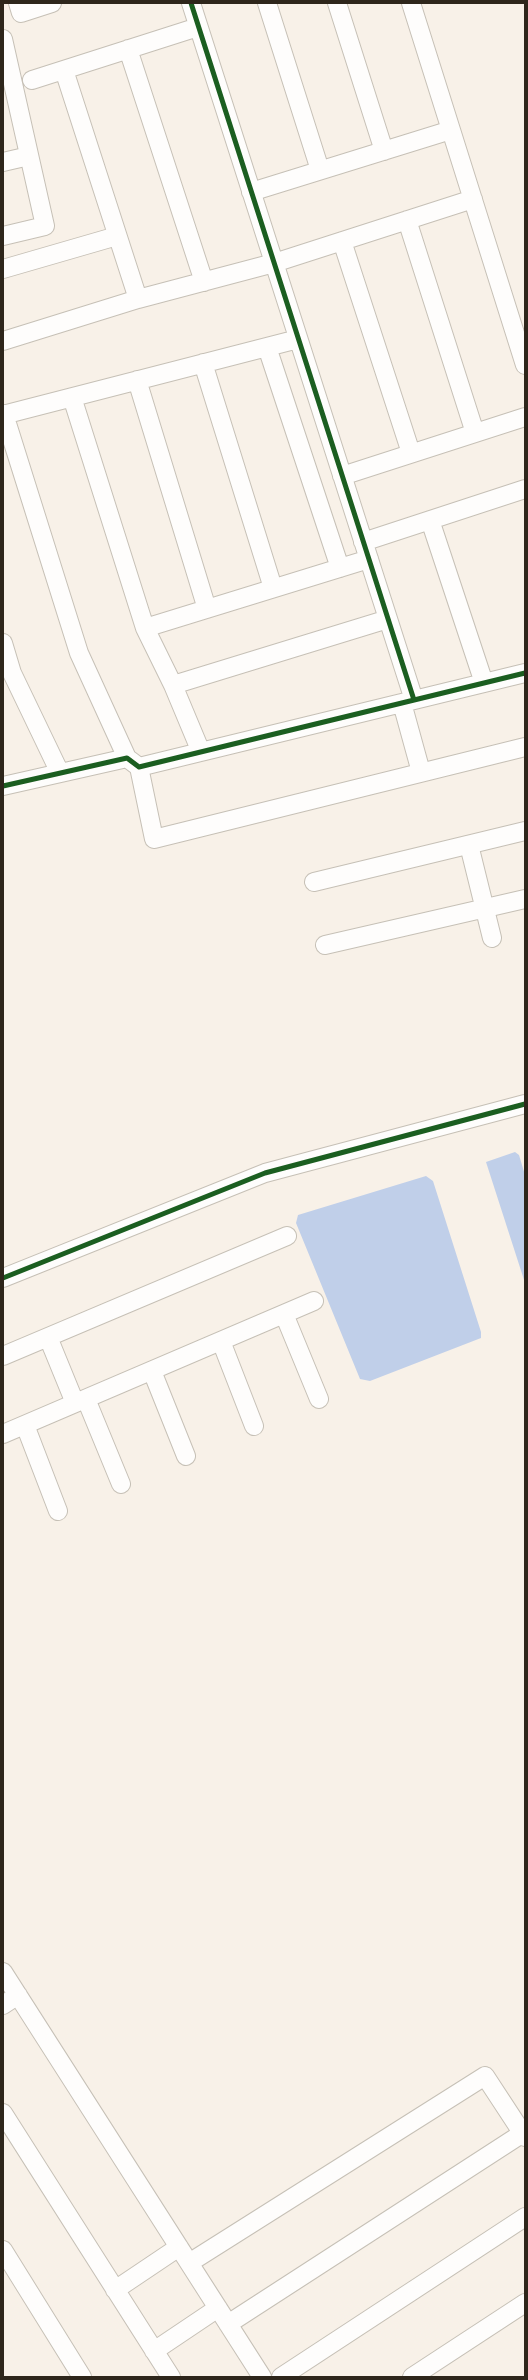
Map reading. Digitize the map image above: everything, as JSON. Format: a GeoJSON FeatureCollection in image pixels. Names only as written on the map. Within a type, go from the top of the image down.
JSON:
{"type":"FeatureCollection","features":[{"type":"Feature","properties":{"kind":"street"},"geometry":{"type":"LineString","coordinates":[[18,3],[21,13],[52,3]]}},
{"type":"Feature","properties":{"kind":"street"},"geometry":{"type":"LineString","coordinates":[[191,3],[388,619],[408,701],[421,772]]}},
{"type":"Feature","properties":{"kind":"street"},"geometry":{"type":"LineString","coordinates":[[267,3],[320,170]]}},
{"type":"Feature","properties":{"kind":"street"},"geometry":{"type":"LineString","coordinates":[[337,3],[384,151]]}},
{"type":"Feature","properties":{"kind":"street"},"geometry":{"type":"LineString","coordinates":[[411,3],[525,365]]}},
{"type":"Feature","properties":{"kind":"street"},"geometry":{"type":"LineString","coordinates":[[32,80],[198,27]]}},
{"type":"Feature","properties":{"kind":"street"},"geometry":{"type":"LineString","coordinates":[[3,39],[8,89],[29,156],[45,226],[3,236]]}},
{"type":"Feature","properties":{"kind":"street"},"geometry":{"type":"LineString","coordinates":[[128,49],[204,282]]}},
{"type":"Feature","properties":{"kind":"street"},"geometry":{"type":"LineString","coordinates":[[64,70],[138,300]]}},
{"type":"Feature","properties":{"kind":"street"},"geometry":{"type":"LineString","coordinates":[[251,192],[451,130]]}},
{"type":"Feature","properties":{"kind":"street"},"geometry":{"type":"LineString","coordinates":[[3,162],[29,156]]}},
{"type":"Feature","properties":{"kind":"street"},"geometry":{"type":"LineString","coordinates":[[3,341],[138,300],[274,263],[473,199]]}},
{"type":"Feature","properties":{"kind":"street"},"geometry":{"type":"LineString","coordinates":[[407,220],[475,433]]}},
{"type":"Feature","properties":{"kind":"street"},"geometry":{"type":"LineString","coordinates":[[3,269],[117,236]]}},
{"type":"Feature","properties":{"kind":"street"},"geometry":{"type":"LineString","coordinates":[[342,241],[411,453]]}},
{"type":"Feature","properties":{"kind":"street"},"geometry":{"type":"LineString","coordinates":[[298,339],[3,414],[79,653],[133,763],[154,839],[525,747]]}},
{"type":"Feature","properties":{"kind":"street"},"geometry":{"type":"LineString","coordinates":[[267,347],[340,568]]}},
{"type":"Feature","properties":{"kind":"street"},"geometry":{"type":"LineString","coordinates":[[203,363],[273,588]]}},
{"type":"Feature","properties":{"kind":"street"},"geometry":{"type":"LineString","coordinates":[[137,380],[207,609]]}},
{"type":"Feature","properties":{"kind":"street"},"geometry":{"type":"LineString","coordinates":[[72,397],[145,628],[173,685],[201,752]]}},
{"type":"Feature","properties":{"kind":"street"},"geometry":{"type":"LineString","coordinates":[[342,476],[525,417]]}},
{"type":"Feature","properties":{"kind":"street"},"geometry":{"type":"LineString","coordinates":[[363,542],[525,489]]}},
{"type":"Feature","properties":{"kind":"street"},"geometry":{"type":"LineString","coordinates":[[430,520],[484,683]]}},
{"type":"Feature","properties":{"kind":"street"},"geometry":{"type":"LineString","coordinates":[[145,628],[369,559]]}},
{"type":"Feature","properties":{"kind":"street"},"geometry":{"type":"LineString","coordinates":[[173,685],[388,619]]}},
{"type":"Feature","properties":{"kind":"street"},"geometry":{"type":"LineString","coordinates":[[3,643],[12,672],[60,773]]}},
{"type":"Feature","properties":{"kind":"street"},"geometry":{"type":"LineString","coordinates":[[3,786],[60,773],[201,752],[525,673]]}},
{"type":"Feature","properties":{"kind":"street"},"geometry":{"type":"LineString","coordinates":[[314,882],[525,831]]}},
{"type":"Feature","properties":{"kind":"street"},"geometry":{"type":"LineString","coordinates":[[469,845],[492,938]]}},
{"type":"Feature","properties":{"kind":"street"},"geometry":{"type":"LineString","coordinates":[[325,945],[525,899]]}},
{"type":"Feature","properties":{"kind":"street"},"geometry":{"type":"LineString","coordinates":[[3,1278],[265,1173],[525,1104]]}},
{"type":"Feature","properties":{"kind":"street"},"geometry":{"type":"LineString","coordinates":[[3,1356],[287,1236]]}},
{"type":"Feature","properties":{"kind":"street"},"geometry":{"type":"LineString","coordinates":[[3,1434],[314,1301]]}},
{"type":"Feature","properties":{"kind":"street"},"geometry":{"type":"LineString","coordinates":[[284,1314],[319,1399]]}},
{"type":"Feature","properties":{"kind":"street"},"geometry":{"type":"LineString","coordinates":[[48,1337],[121,1484]]}},
{"type":"Feature","properties":{"kind":"street"},"geometry":{"type":"LineString","coordinates":[[221,1341],[254,1426]]}},
{"type":"Feature","properties":{"kind":"street"},"geometry":{"type":"LineString","coordinates":[[152,1370],[186,1456]]}},
{"type":"Feature","properties":{"kind":"street"},"geometry":{"type":"LineString","coordinates":[[25,1425],[58,1511]]}},
{"type":"Feature","properties":{"kind":"street"},"geometry":{"type":"LineString","coordinates":[[3,1972],[262,2377]]}},
{"type":"Feature","properties":{"kind":"street"},"geometry":{"type":"LineString","coordinates":[[3,2005],[18,1995]]}},
{"type":"Feature","properties":{"kind":"street"},"geometry":{"type":"LineString","coordinates":[[190,2263],[485,2076],[524,2135],[228,2324]]}},
{"type":"Feature","properties":{"kind":"street"},"geometry":{"type":"LineString","coordinates":[[3,2112],[171,2377]]}},
{"type":"Feature","properties":{"kind":"street"},"geometry":{"type":"LineString","coordinates":[[281,2377],[525,2217]]}},
{"type":"Feature","properties":{"kind":"street"},"geometry":{"type":"LineString","coordinates":[[115,2290],[179,2247]]}},
{"type":"Feature","properties":{"kind":"street"},"geometry":{"type":"LineString","coordinates":[[3,2250],[82,2377]]}},
{"type":"Feature","properties":{"kind":"street"},"geometry":{"type":"LineString","coordinates":[[412,2377],[525,2303]]}},
{"type":"Feature","properties":{"kind":"street"},"geometry":{"type":"LineString","coordinates":[[154,2351],[218,2308]]}},
{"type":"Feature","properties":{"kind":"water"},"geometry":{"type":"Polygon","coordinates":[[[515,1152],[519,1155],[525,1175],[525,1283],[486,1162],[515,1152]]]}},
{"type":"Feature","properties":{"kind":"water"},"geometry":{"type":"Polygon","coordinates":[[[426,1176],[433,1181],[481,1332],[481,1338],[370,1381],[360,1379],[296,1223],[298,1215],[426,1176]]]}},
{"type":"Feature","properties":{"kind":"cycle path"},"geometry":{"type":"LineString","coordinates":[[191,3],[414,700]]}},
{"type":"Feature","properties":{"kind":"cycle path"},"geometry":{"type":"LineString","coordinates":[[3,786],[127,758],[139,767],[525,673]]}},
{"type":"Feature","properties":{"kind":"cycle path"},"geometry":{"type":"LineString","coordinates":[[3,1278],[265,1173],[525,1104]]}}]}
